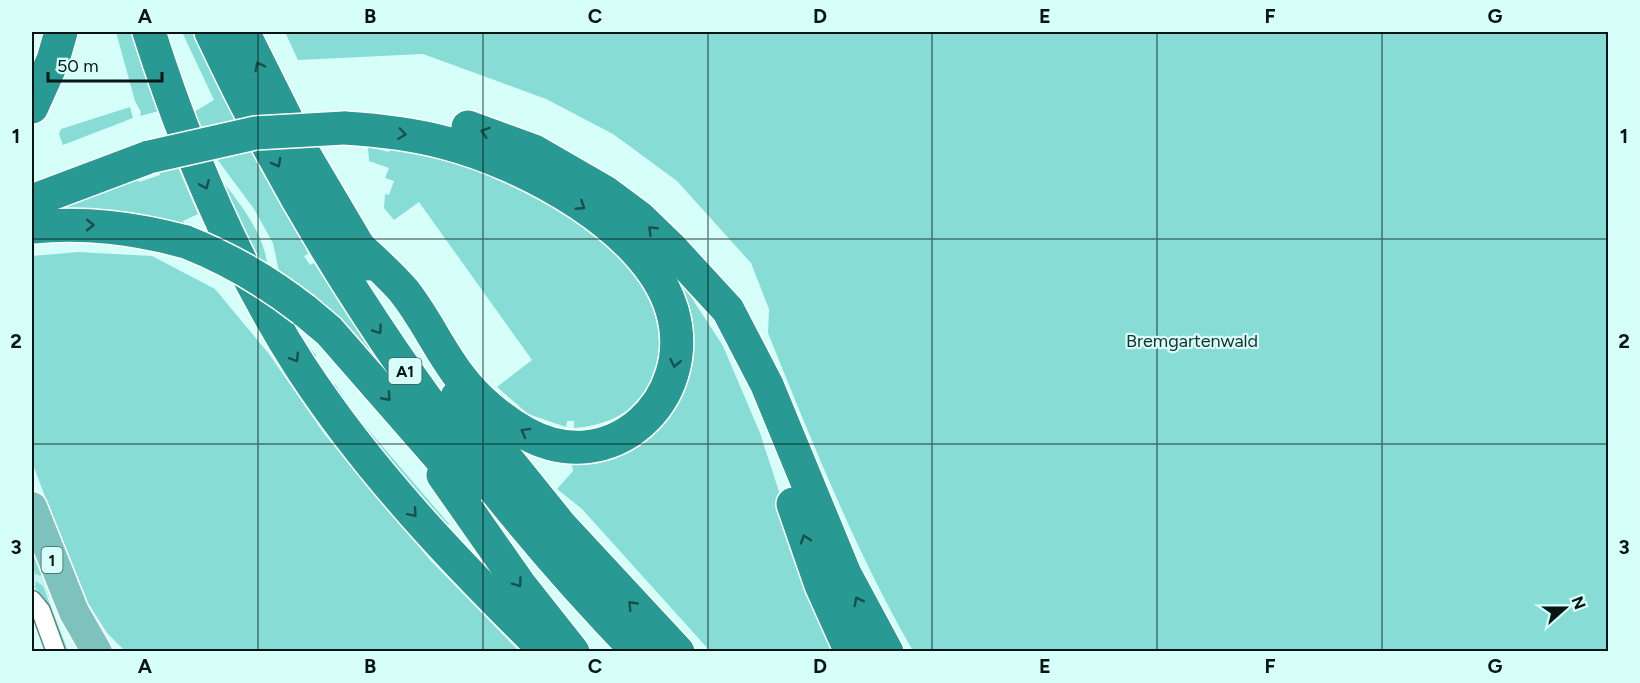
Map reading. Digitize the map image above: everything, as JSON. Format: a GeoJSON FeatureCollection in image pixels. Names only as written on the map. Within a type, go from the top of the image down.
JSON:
{"type":"FeatureCollection","features":[{"type":"Feature","properties":{"kind":"highway"},"geometry":{"type":"LineString","coordinates":[[32,107],[46,76],[61,32]]}},
{"type":"Feature","properties":{"kind":"highway"},"geometry":{"type":"LineString","coordinates":[[149,32],[206,187],[256,291],[301,368],[347,432],[397,495],[457,562],[547,651]]}},
{"type":"Feature","properties":{"kind":"highway","name":"A1"},"geometry":{"type":"LineString","coordinates":[[212,32],[241,94],[298,201],[403,368],[509,508],[592,604],[638,651]]}},
{"type":"Feature","properties":{"kind":"highway","name":"A1"},"geometry":{"type":"LineString","coordinates":[[243,32],[304,154],[358,246],[423,349],[479,426],[587,556],[677,650]]}},
{"type":"Feature","properties":{"kind":"highway"},"geometry":{"type":"LineString","coordinates":[[32,181],[146,147],[251,112],[338,117],[417,114],[494,135],[534,151],[605,192],[640,218],[728,310],[749,347],[845,574],[887,651]]}},
{"type":"Feature","properties":{"kind":"highway"},"geometry":{"type":"LineString","coordinates":[[338,117],[414,135],[485,156],[542,182],[615,231],[650,267],[671,307],[677,329],[678,351],[668,389],[645,420],[611,440],[583,447],[563,446],[526,434],[489,407],[461,378],[403,291],[358,246]]}},
{"type":"Feature","properties":{"kind":"highway"},"geometry":{"type":"LineString","coordinates":[[32,201],[146,147]]}},
{"type":"Feature","properties":{"kind":"highway"},"geometry":{"type":"LineString","coordinates":[[32,227],[98,224],[140,230],[186,242],[254,274],[304,310],[328,331],[577,612],[616,651]]}},
{"type":"Feature","properties":{"kind":"highway"},"geometry":{"type":"LineString","coordinates":[[692,273],[738,351],[755,389],[821,585],[852,651]]}},
{"type":"Feature","properties":{"kind":"highway"},"geometry":{"type":"LineString","coordinates":[[416,430],[455,495],[520,585],[573,651]]}},
{"type":"Feature","properties":{"kind":"main road","name":"1"},"geometry":{"type":"LineString","coordinates":[[32,507],[74,612],[96,651]]}},
{"type":"Feature","properties":{"kind":"street"},"geometry":{"type":"LineString","coordinates":[[32,600],[41,611],[56,651]]}},
{"type":"Feature","properties":{"kind":"shaded area"},"geometry":{"type":"Polygon","coordinates":[[[32,516],[62,593],[32,603],[32,516]]]}},
{"type":"Feature","properties":{"kind":"green space"},"geometry":{"type":"Polygon","coordinates":[[[116,32],[135,32],[163,110],[140,116],[141,112],[135,101],[116,32]]]}},
{"type":"Feature","properties":{"kind":"green space"},"geometry":{"type":"Polygon","coordinates":[[[182,32],[192,32],[251,151],[305,246],[308,254],[304,256],[310,265],[314,263],[384,371],[280,276],[273,243],[254,209],[186,117],[214,100],[182,32]]]}},
{"type":"Feature","properties":{"kind":"green space","name":"Bremgartenwald"},"geometry":{"type":"Polygon","coordinates":[[[285,32],[1608,32],[1608,651],[913,651],[853,535],[818,455],[768,333],[769,309],[751,263],[677,181],[613,134],[546,99],[423,54],[298,60],[285,32]]]}},
{"type":"Feature","properties":{"kind":"green space"},"geometry":{"type":"Polygon","coordinates":[[[130,107],[133,118],[63,145],[59,134],[61,129],[130,107]]]}},
{"type":"Feature","properties":{"kind":"green space"},"geometry":{"type":"Polygon","coordinates":[[[390,146],[465,163],[514,181],[571,217],[616,255],[635,276],[649,300],[657,325],[659,353],[651,382],[638,402],[619,416],[597,424],[574,428],[574,421],[567,421],[566,427],[528,414],[497,387],[532,360],[419,202],[394,220],[384,208],[385,194],[389,195],[394,181],[385,178],[389,168],[369,161],[368,147],[389,152],[390,146]]]}},
{"type":"Feature","properties":{"kind":"green space"},"geometry":{"type":"Polygon","coordinates":[[[204,158],[253,224],[265,253],[268,269],[253,259],[204,158]]]}},
{"type":"Feature","properties":{"kind":"green space"},"geometry":{"type":"Polygon","coordinates":[[[177,165],[198,214],[183,221],[187,229],[46,210],[136,175],[139,182],[160,175],[159,170],[177,165]]]}},
{"type":"Feature","properties":{"kind":"green space"},"geometry":{"type":"Polygon","coordinates":[[[609,212],[682,283],[723,346],[760,433],[798,550],[841,651],[710,651],[582,509],[557,489],[573,471],[571,460],[575,454],[682,369],[609,212]]]}},
{"type":"Feature","properties":{"kind":"green space"},"geometry":{"type":"Polygon","coordinates":[[[78,252],[152,256],[215,289],[269,354],[325,435],[431,561],[519,651],[125,651],[107,633],[81,592],[32,462],[32,256],[78,252]]]}},
{"type":"Feature","properties":{"kind":"green space"},"geometry":{"type":"Polygon","coordinates":[[[299,335],[316,355],[315,360],[322,368],[321,373],[333,386],[335,384],[353,412],[449,524],[444,530],[395,478],[378,451],[371,449],[316,374],[295,338],[299,335]]]}},
{"type":"Feature","properties":{"kind":"green space"},"geometry":{"type":"Polygon","coordinates":[[[32,543],[44,577],[35,574],[32,563],[32,543]]]}},
{"type":"Feature","properties":{"kind":"green space"},"geometry":{"type":"Polygon","coordinates":[[[36,581],[43,586],[68,651],[64,651],[47,604],[35,587],[36,581]]]}}]}
